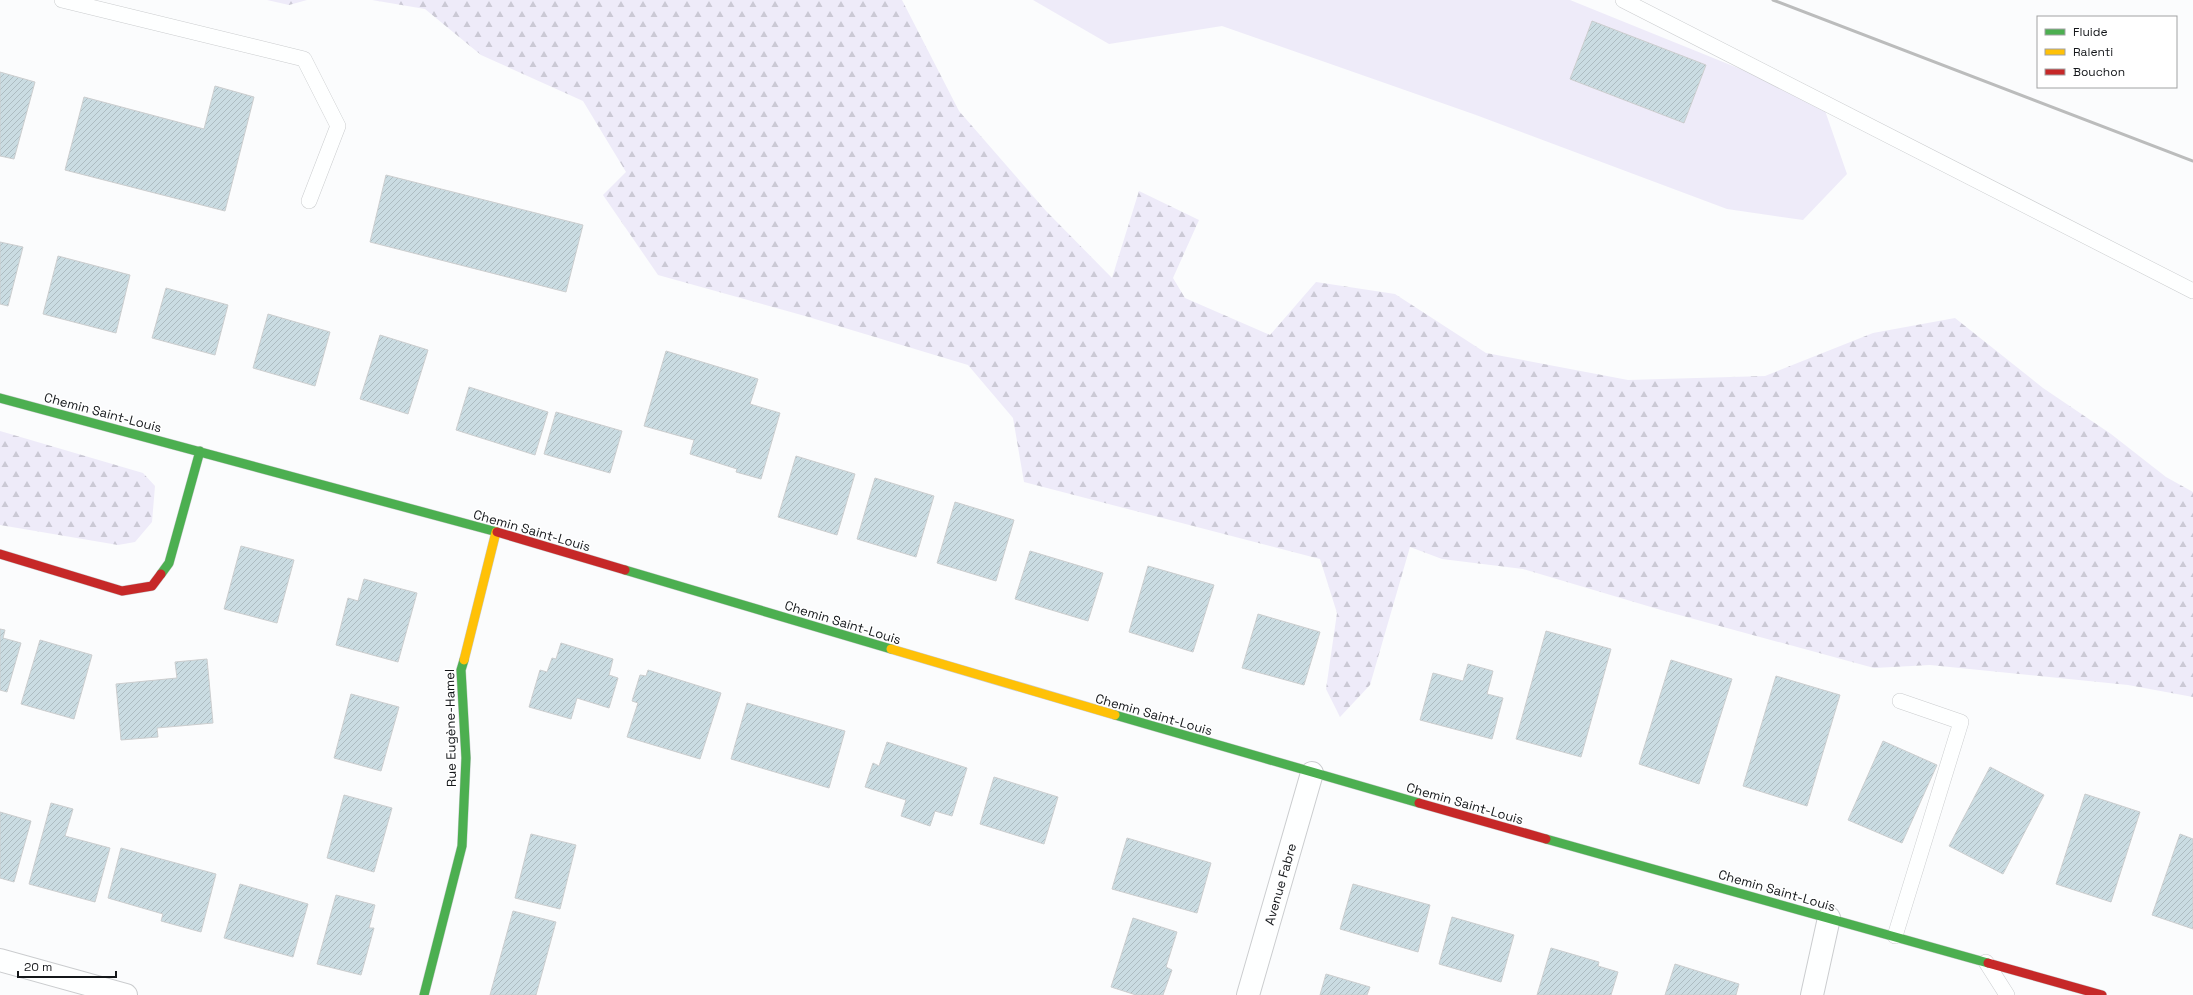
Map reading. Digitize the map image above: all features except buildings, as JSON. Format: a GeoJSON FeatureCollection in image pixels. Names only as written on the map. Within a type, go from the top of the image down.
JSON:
{"type":"FeatureCollection","features":[{"type":"Feature","properties":{"kind":"street","name":"Chemin Saint-Louis"},"geometry":{"type":"LineString","coordinates":[[0,398],[496,532],[1312,773],[2102,995]]}},
{"type":"Feature","properties":{"kind":"street"},"geometry":{"type":"LineString","coordinates":[[0,554],[122,591],[152,586],[169,564],[200,451]]}},
{"type":"Feature","properties":{"kind":"street","name":"Rue Eugène-Hamel"},"geometry":{"type":"LineString","coordinates":[[424,995],[462,846],[466,758],[461,670],[496,532]]}},
{"type":"Feature","properties":{"kind":"street","name":"Avenue Fabre"},"geometry":{"type":"LineString","coordinates":[[1248,995],[1312,773]]}},
{"type":"Feature","properties":{"kind":"street"},"geometry":{"type":"LineString","coordinates":[[1812,995],[1829,918]]}},
{"type":"Feature","properties":{"kind":"street"},"geometry":{"type":"LineString","coordinates":[[0,960],[126,995]]}},
{"type":"Feature","properties":{"kind":"lane"},"geometry":{"type":"LineString","coordinates":[[62,0],[304,59],[338,126],[309,201]]}},
{"type":"Feature","properties":{"kind":"lane"},"geometry":{"type":"LineString","coordinates":[[1623,0],[2193,292]]}},
{"type":"Feature","properties":{"kind":"lane"},"geometry":{"type":"LineString","coordinates":[[1895,936],[1961,722],[1900,701]]}},
{"type":"Feature","properties":{"kind":"lane"},"geometry":{"type":"LineString","coordinates":[[1986,962],[2007,995]]}},
{"type":"Feature","properties":{"kind":"green space"},"geometry":{"type":"Polygon","coordinates":[[[267,0],[307,0],[289,5],[267,0]]]}},
{"type":"Feature","properties":{"kind":"green space"},"geometry":{"type":"Polygon","coordinates":[[[372,0],[902,0],[959,111],[1046,211],[1112,278],[1139,191],[1199,220],[1173,278],[1185,298],[1270,335],[1316,282],[1395,294],[1486,353],[1628,380],[1765,376],[1873,333],[1955,318],[2043,388],[2111,434],[2166,477],[2193,492],[2193,697],[2128,685],[1930,665],[1874,668],[1661,610],[1523,569],[1442,559],[1410,547],[1370,685],[1340,717],[1326,689],[1337,613],[1320,559],[1024,482],[1013,418],[968,365],[805,316],[658,275],[603,195],[626,172],[583,101],[481,55],[425,9],[372,0]]]}},
{"type":"Feature","properties":{"kind":"green space"},"geometry":{"type":"Polygon","coordinates":[[[1033,0],[1570,0],[1822,102],[1847,174],[1803,220],[1727,209],[1476,115],[1222,26],[1109,44],[1033,0]]]}},
{"type":"Feature","properties":{"kind":"green space"},"geometry":{"type":"Polygon","coordinates":[[[0,431],[143,473],[155,486],[152,522],[135,542],[118,545],[0,525],[0,431]]]}},
{"type":"Feature","properties":{"kind":"railway"},"geometry":{"type":"LineString","coordinates":[[1773,0],[2193,161]]}},
{"type":"Feature","properties":{"kind":"traffic: fast"},"geometry":{"type":"LineString","coordinates":[[0,398],[497,532]]}},
{"type":"Feature","properties":{"kind":"traffic: fast"},"geometry":{"type":"LineString","coordinates":[[161,574],[169,563],[200,451]]}},
{"type":"Feature","properties":{"kind":"traffic: fast"},"geometry":{"type":"LineString","coordinates":[[625,570],[891,649]]}},
{"type":"Feature","properties":{"kind":"traffic: fast"},"geometry":{"type":"LineString","coordinates":[[424,995],[462,846],[466,758],[461,670],[464,660]]}},
{"type":"Feature","properties":{"kind":"traffic: fast"},"geometry":{"type":"LineString","coordinates":[[1115,715],[1419,803]]}},
{"type":"Feature","properties":{"kind":"traffic: fast"},"geometry":{"type":"LineString","coordinates":[[1546,839],[1988,963]]}},
{"type":"Feature","properties":{"kind":"traffic: slow"},"geometry":{"type":"LineString","coordinates":[[464,660],[496,532]]}},
{"type":"Feature","properties":{"kind":"traffic: slow"},"geometry":{"type":"LineString","coordinates":[[891,649],[1115,715]]}},
{"type":"Feature","properties":{"kind":"traffic: jam"},"geometry":{"type":"LineString","coordinates":[[497,532],[625,570]]}},
{"type":"Feature","properties":{"kind":"traffic: jam"},"geometry":{"type":"LineString","coordinates":[[0,554],[122,591],[152,586],[161,574]]}},
{"type":"Feature","properties":{"kind":"traffic: jam"},"geometry":{"type":"LineString","coordinates":[[1419,803],[1546,839]]}},
{"type":"Feature","properties":{"kind":"traffic: jam"},"geometry":{"type":"LineString","coordinates":[[1988,963],[2102,995]]}}]}
